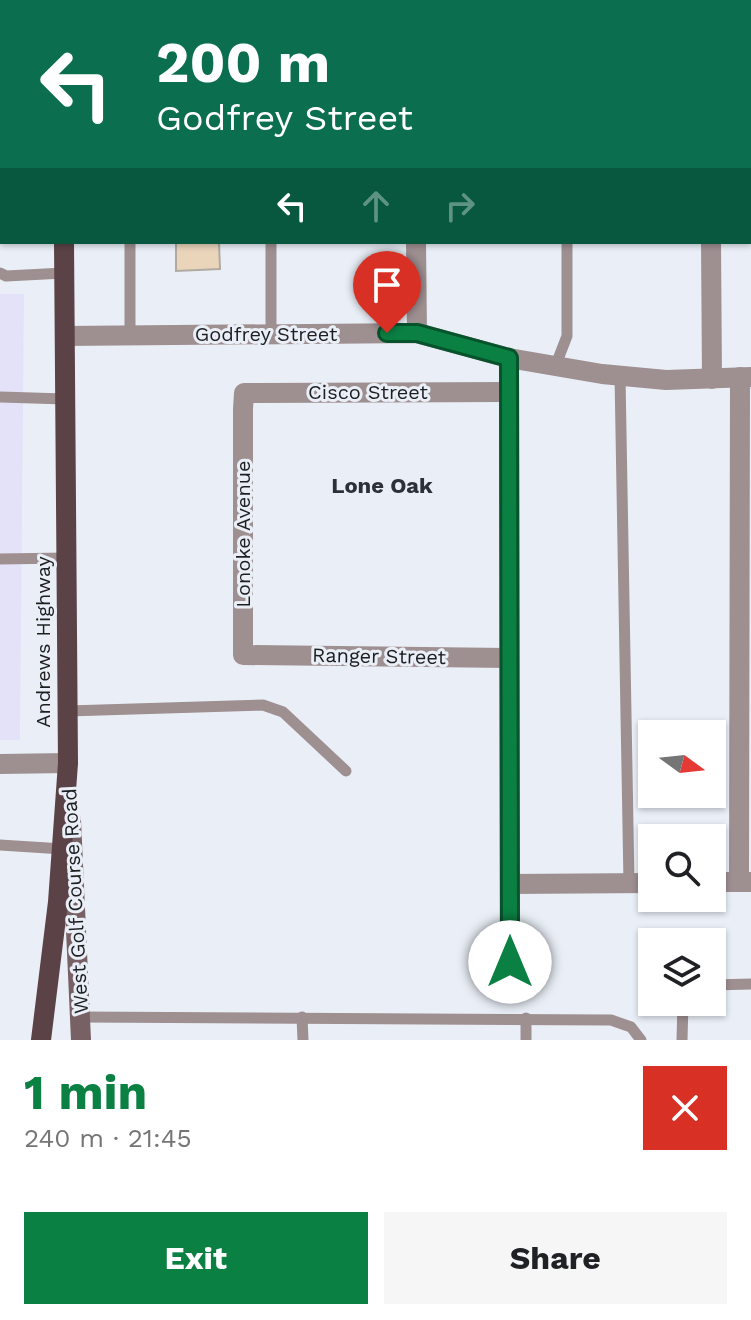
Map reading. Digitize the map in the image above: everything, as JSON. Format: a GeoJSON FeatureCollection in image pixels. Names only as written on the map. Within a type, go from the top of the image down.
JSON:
{"type":"FeatureCollection","features":[{"type":"Feature","properties":{"kind":"main road","name":"Andrews Highway"},"geometry":{"type":"LineString","coordinates":[[41,1040],[67,849],[64,244]]}},
{"type":"Feature","properties":{"kind":"main road","name":"West Golf Course Road"},"geometry":{"type":"LineString","coordinates":[[67,849],[81,1040]]}},
{"type":"Feature","properties":{"kind":"street"},"geometry":{"type":"LineString","coordinates":[[416,244],[417,333]]}},
{"type":"Feature","properties":{"kind":"street"},"geometry":{"type":"LineString","coordinates":[[711,244],[712,379]]}},
{"type":"Feature","properties":{"kind":"street","name":"Godfrey Street"},"geometry":{"type":"LineString","coordinates":[[65,336],[417,333],[554,368],[666,380],[745,377]]}},
{"type":"Feature","properties":{"kind":"street"},"geometry":{"type":"LineString","coordinates":[[509,358],[510,987]]}},
{"type":"Feature","properties":{"kind":"street"},"geometry":{"type":"LineString","coordinates":[[745,377],[745,882]]}},
{"type":"Feature","properties":{"kind":"street","name":"Cisco Street"},"geometry":{"type":"LineString","coordinates":[[243,409],[244,393],[509,392]]}},
{"type":"Feature","properties":{"kind":"street","name":"Lonoke Avenue"},"geometry":{"type":"LineString","coordinates":[[243,409],[243,655],[249,654]]}},
{"type":"Feature","properties":{"kind":"street","name":"Ranger Street"},"geometry":{"type":"LineString","coordinates":[[249,654],[509,658]]}},
{"type":"Feature","properties":{"kind":"street"},"geometry":{"type":"LineString","coordinates":[[0,764],[68,763]]}},
{"type":"Feature","properties":{"kind":"street"},"geometry":{"type":"LineString","coordinates":[[510,884],[638,883]]}},
{"type":"Feature","properties":{"kind":"lane"},"geometry":{"type":"LineString","coordinates":[[130,244],[130,335]]}},
{"type":"Feature","properties":{"kind":"lane"},"geometry":{"type":"LineString","coordinates":[[271,244],[271,334]]}},
{"type":"Feature","properties":{"kind":"lane"},"geometry":{"type":"LineString","coordinates":[[554,368],[567,336],[567,244]]}},
{"type":"Feature","properties":{"kind":"lane"},"geometry":{"type":"LineString","coordinates":[[0,273],[6,276],[64,273]]}},
{"type":"Feature","properties":{"kind":"lane"},"geometry":{"type":"LineString","coordinates":[[620,376],[629,883]]}},
{"type":"Feature","properties":{"kind":"lane"},"geometry":{"type":"LineString","coordinates":[[0,397],[65,399]]}},
{"type":"Feature","properties":{"kind":"lane"},"geometry":{"type":"LineString","coordinates":[[0,559],[66,558]]}},
{"type":"Feature","properties":{"kind":"lane"},"geometry":{"type":"LineString","coordinates":[[68,711],[263,705],[283,712],[346,771]]}},
{"type":"Feature","properties":{"kind":"lane"},"geometry":{"type":"LineString","coordinates":[[0,764],[0,775]]}},
{"type":"Feature","properties":{"kind":"lane"},"geometry":{"type":"LineString","coordinates":[[0,845],[67,849]]}},
{"type":"Feature","properties":{"kind":"lane"},"geometry":{"type":"LineString","coordinates":[[726,985],[751,984]]}},
{"type":"Feature","properties":{"kind":"lane"},"geometry":{"type":"LineString","coordinates":[[682,1040],[683,1016]]}},
{"type":"Feature","properties":{"kind":"lane"},"geometry":{"type":"LineString","coordinates":[[81,1017],[526,1018],[622,1022],[631,1027],[641,1040]]}},
{"type":"Feature","properties":{"kind":"lane"},"geometry":{"type":"LineString","coordinates":[[302,1017],[303,1040]]}},
{"type":"Feature","properties":{"kind":"lane"},"geometry":{"type":"LineString","coordinates":[[526,1018],[526,1040]]}},
{"type":"Feature","properties":{"kind":"shaded area"},"geometry":{"type":"Polygon","coordinates":[[[0,294],[24,294],[20,740],[0,740],[0,294]]]}},
{"type":"Feature","properties":{"kind":"building"},"geometry":{"type":"Polygon","coordinates":[[[176,244],[219,244],[220,269],[176,271],[176,244]]]}},
{"type":"Feature","properties":{"kind":"district","name":"Lone Oak"},"geometry":{"type":"Point","coordinates":[382,485]}},
{"type":"Feature","properties":{"kind":"route"},"geometry":{"type":"LineString","coordinates":[[387,333],[417,333],[509,358],[510,962]]}}]}
